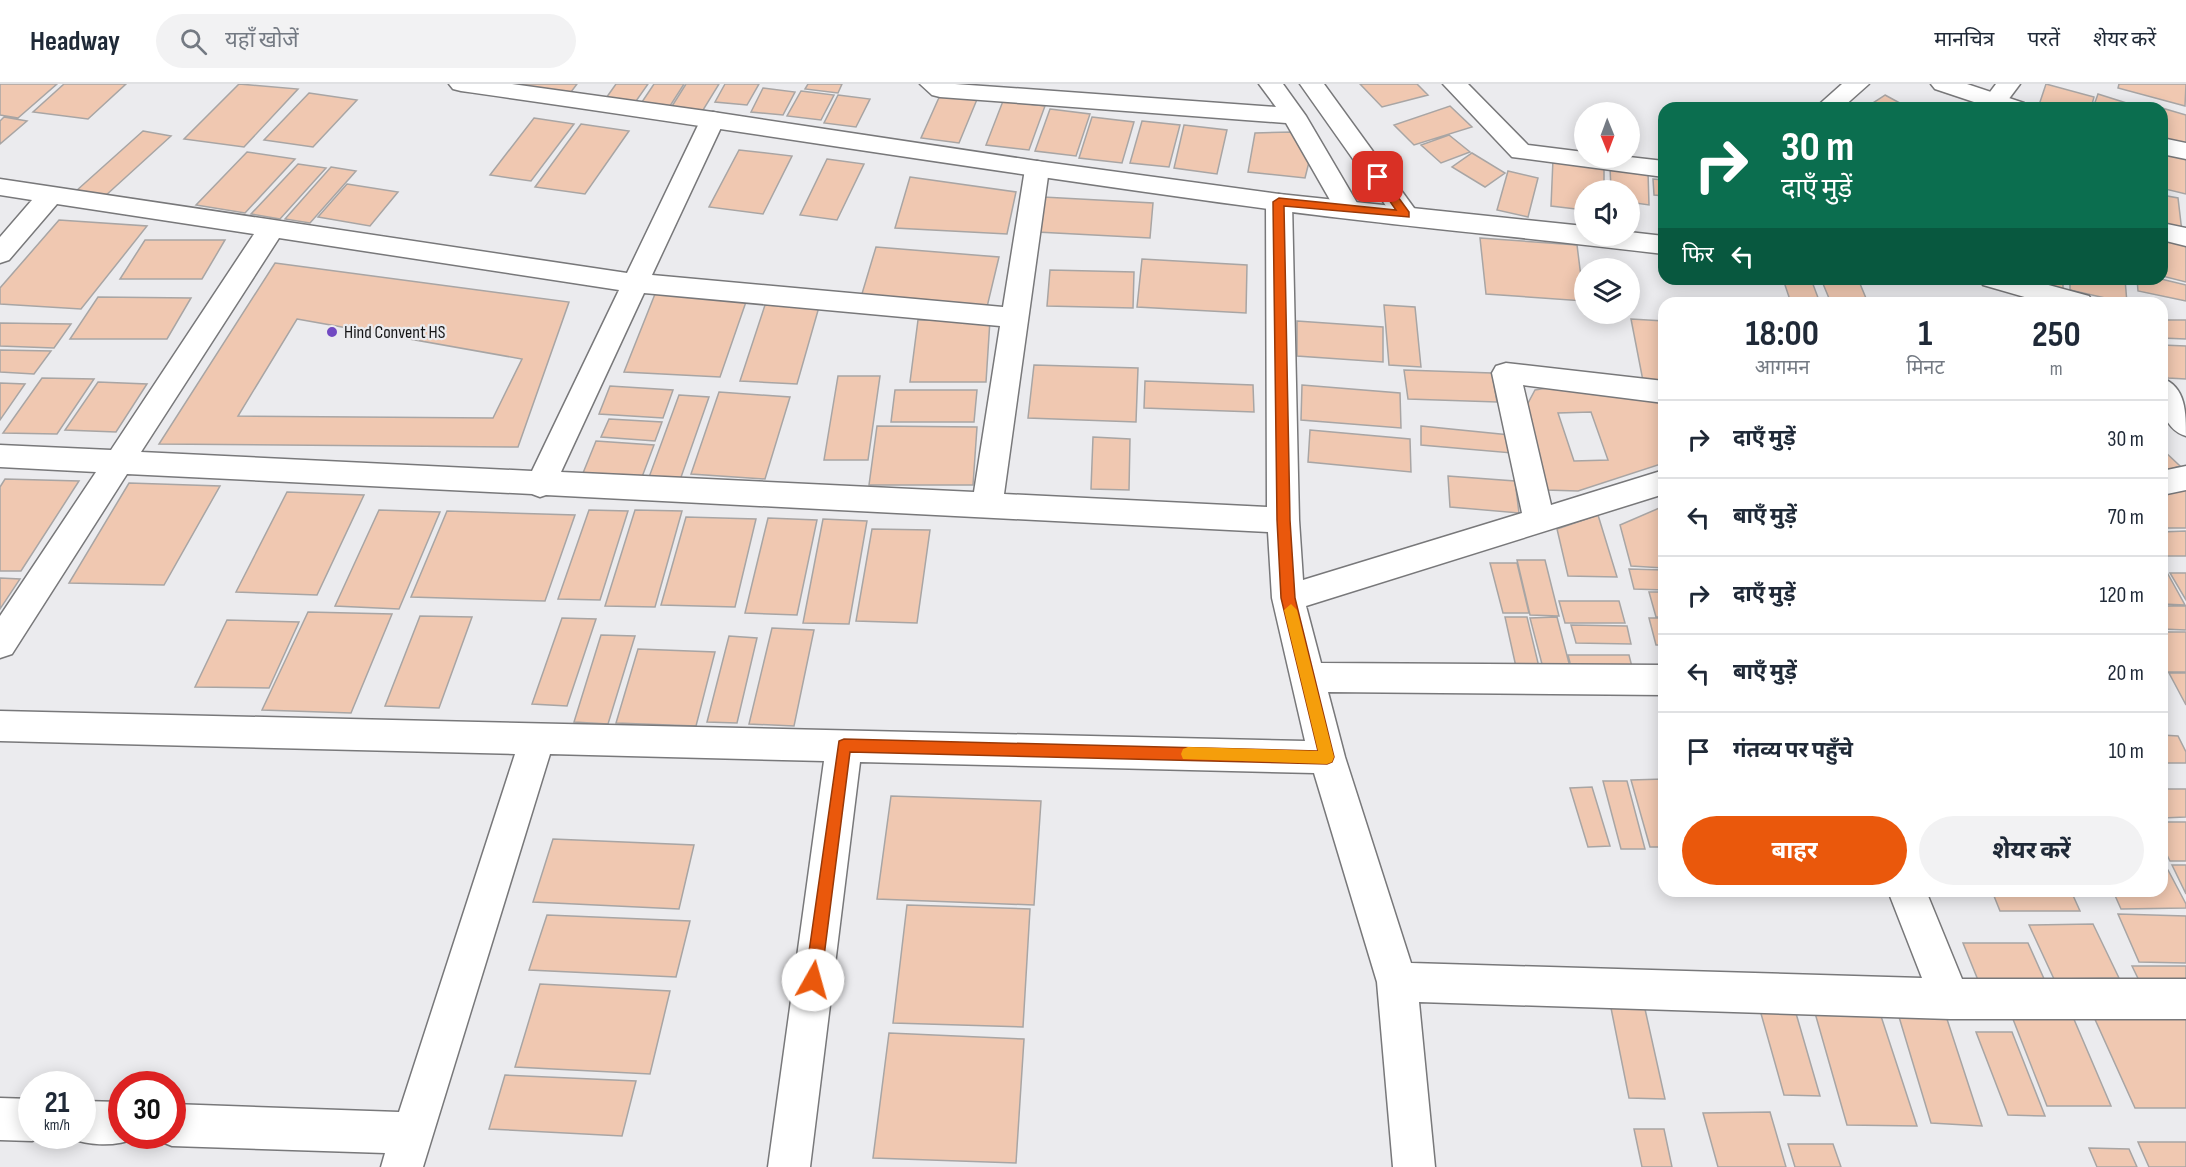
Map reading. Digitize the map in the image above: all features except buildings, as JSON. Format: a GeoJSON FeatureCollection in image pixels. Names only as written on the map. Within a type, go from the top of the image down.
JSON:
{"type":"FeatureCollection","features":[{"type":"Feature","properties":{"kind":"street"},"geometry":{"type":"LineString","coordinates":[[461,84],[713,119],[1037,169],[1279,202],[1574,234]]}},
{"type":"Feature","properties":{"kind":"street"},"geometry":{"type":"LineString","coordinates":[[932,84],[940,90],[1294,116]]}},
{"type":"Feature","properties":{"kind":"street"},"geometry":{"type":"LineString","coordinates":[[1271,84],[1294,116],[1347,208]]}},
{"type":"Feature","properties":{"kind":"street"},"geometry":{"type":"LineString","coordinates":[[1312,84],[1405,214]]}},
{"type":"Feature","properties":{"kind":"street"},"geometry":{"type":"LineString","coordinates":[[1455,84],[1521,152],[1658,168]]}},
{"type":"Feature","properties":{"kind":"street"},"geometry":{"type":"LineString","coordinates":[[1834,102],[1857,84]]}},
{"type":"Feature","properties":{"kind":"street"},"geometry":{"type":"LineString","coordinates":[[1943,84],[2002,100]]}},
{"type":"Feature","properties":{"kind":"street"},"geometry":{"type":"LineString","coordinates":[[540,484],[713,119]]}},
{"type":"Feature","properties":{"kind":"street"},"geometry":{"type":"LineString","coordinates":[[2168,147],[2186,151]]}},
{"type":"Feature","properties":{"kind":"street"},"geometry":{"type":"LineString","coordinates":[[987,505],[1037,169]]}},
{"type":"Feature","properties":{"kind":"street"},"geometry":{"type":"LineString","coordinates":[[0,187],[635,283],[1015,318]]}},
{"type":"Feature","properties":{"kind":"street"},"geometry":{"type":"LineString","coordinates":[[0,254],[50,195]]}},
{"type":"Feature","properties":{"kind":"street"},"geometry":{"type":"LineString","coordinates":[[1279,202],[1283,520],[1288,598],[1327,757],[1397,982],[1414,1167]]}},
{"type":"Feature","properties":{"kind":"street"},"geometry":{"type":"LineString","coordinates":[[0,644],[271,229]]}},
{"type":"Feature","properties":{"kind":"street"},"geometry":{"type":"LineString","coordinates":[[2168,233],[2186,237]]}},
{"type":"Feature","properties":{"kind":"street"},"geometry":{"type":"LineString","coordinates":[[1640,242],[1658,244]]}},
{"type":"Feature","properties":{"kind":"street"},"geometry":{"type":"LineString","coordinates":[[2014,285],[2057,297]]}},
{"type":"Feature","properties":{"kind":"street"},"geometry":{"type":"LineString","coordinates":[[1539,521],[1506,373],[1658,391]]}},
{"type":"Feature","properties":{"kind":"street"},"geometry":{"type":"LineString","coordinates":[[2168,398],[2186,425]]}},
{"type":"Feature","properties":{"kind":"street"},"geometry":{"type":"LineString","coordinates":[[0,456],[1283,520]]}},
{"type":"Feature","properties":{"kind":"street"},"geometry":{"type":"LineString","coordinates":[[2168,482],[2186,478]]}},
{"type":"Feature","properties":{"kind":"street"},"geometry":{"type":"LineString","coordinates":[[1288,598],[1658,484]]}},
{"type":"Feature","properties":{"kind":"street"},"geometry":{"type":"LineString","coordinates":[[1306,677],[1658,680]]}},
{"type":"Feature","properties":{"kind":"street"},"geometry":{"type":"LineString","coordinates":[[0,726],[1327,757]]}},
{"type":"Feature","properties":{"kind":"street"},"geometry":{"type":"LineString","coordinates":[[186,1126],[408,1150],[537,738]]}},
{"type":"Feature","properties":{"kind":"street"},"geometry":{"type":"LineString","coordinates":[[789,1167],[844,745]]}},
{"type":"Feature","properties":{"kind":"street"},"geometry":{"type":"LineString","coordinates":[[1909,897],[1950,999]]}},
{"type":"Feature","properties":{"kind":"street"},"geometry":{"type":"LineString","coordinates":[[1397,982],[1950,999],[2186,999]]}},
{"type":"Feature","properties":{"kind":"street"},"geometry":{"type":"LineString","coordinates":[[0,1119],[18,1120]]}},
{"type":"Feature","properties":{"kind":"slow traffic"},"geometry":{"type":"LineString","coordinates":[[1188,754],[1327,757],[1291,610]]}},
{"type":"Feature","properties":{"kind":"place","name":"Hind Convent HS"},"geometry":{"type":"Point","coordinates":[332,332]}},
{"type":"Feature","properties":{"kind":"route"},"geometry":{"type":"LineString","coordinates":[[813,980],[844,745],[1327,757],[1288,598],[1283,520],[1279,202],[1405,214],[1378,177]]}}]}
